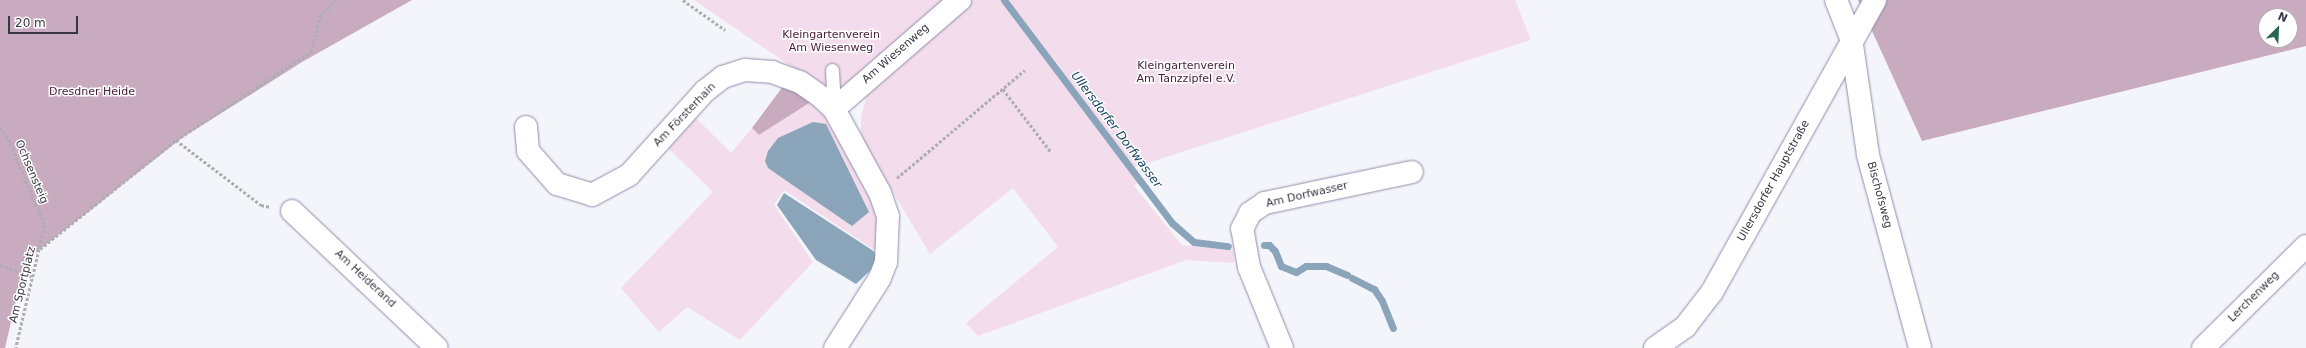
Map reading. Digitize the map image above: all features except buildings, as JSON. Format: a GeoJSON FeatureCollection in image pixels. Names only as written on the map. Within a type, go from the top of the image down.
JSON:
{"type":"FeatureCollection","features":[{"type":"Feature","properties":{"kind":"street","name":"Am Wiesenweg"},"geometry":{"type":"LineString","coordinates":[[834,109],[960,0]]}},
{"type":"Feature","properties":{"kind":"street","name":"Bischofsweg"},"geometry":{"type":"LineString","coordinates":[[1836,0],[1851,38],[1868,155],[1920,348]]}},
{"type":"Feature","properties":{"kind":"street","name":"Ullersdorfer Hauptstraße"},"geometry":{"type":"LineString","coordinates":[[1655,348],[1685,327],[1712,292],[1851,38],[1875,0]]}},
{"type":"Feature","properties":{"kind":"street","name":"Am Försterhain"},"geometry":{"type":"LineString","coordinates":[[526,127],[528,151],[556,184],[592,194],[629,176],[705,91],[723,77],[734,73],[758,71],[787,76],[820,96],[834,109],[880,193],[888,216],[886,262],[880,278],[835,348]]}},
{"type":"Feature","properties":{"kind":"street","name":"Am Dorfwasser"},"geometry":{"type":"LineString","coordinates":[[1282,348],[1249,267],[1242,228],[1250,213],[1266,203],[1412,172]]}},
{"type":"Feature","properties":{"kind":"street","name":"Am Heiderand"},"geometry":{"type":"LineString","coordinates":[[292,211],[437,348]]}},
{"type":"Feature","properties":{"kind":"street","name":"Lerchenweg"},"geometry":{"type":"LineString","coordinates":[[2203,348],[2306,246]]}},
{"type":"Feature","properties":{"kind":"lane"},"geometry":{"type":"LineString","coordinates":[[832,70],[834,109]]}},
{"type":"Feature","properties":{"kind":"path"},"geometry":{"type":"LineString","coordinates":[[40,249],[176,140],[311,52],[320,16],[336,0]]}},
{"type":"Feature","properties":{"kind":"path"},"geometry":{"type":"LineString","coordinates":[[683,0],[725,30]]}},
{"type":"Feature","properties":{"kind":"path"},"geometry":{"type":"LineString","coordinates":[[880,193],[1025,70]]}},
{"type":"Feature","properties":{"kind":"path"},"geometry":{"type":"LineString","coordinates":[[1003,89],[1052,152]]}},
{"type":"Feature","properties":{"kind":"path","name":"Ochsensteig"},"geometry":{"type":"LineString","coordinates":[[0,127],[8,139],[45,225]]}},
{"type":"Feature","properties":{"kind":"path"},"geometry":{"type":"LineString","coordinates":[[176,140],[262,205],[292,211]]}},
{"type":"Feature","properties":{"kind":"path","name":"Am Sportplatz"},"geometry":{"type":"LineString","coordinates":[[16,348],[45,225]]}},
{"type":"Feature","properties":{"kind":"path"},"geometry":{"type":"LineString","coordinates":[[0,265],[33,277]]}},
{"type":"Feature","properties":{"kind":"green space","name":"Dresdner Heide"},"geometry":{"type":"Polygon","coordinates":[[[0,0],[412,0],[302,62],[182,138],[25,261],[5,348],[0,348],[0,0]]]}},
{"type":"Feature","properties":{"kind":"green space","name":"Kleingartenverein Am Wiesenweg"},"geometry":{"type":"Polygon","coordinates":[[[694,0],[943,0],[840,90],[821,87],[694,0]]]}},
{"type":"Feature","properties":{"kind":"green space","name":"Kleingartenverein Am Tanzzipfel e.V."},"geometry":{"type":"Polygon","coordinates":[[[974,0],[1515,0],[1531,40],[1135,167],[1143,179],[1134,186],[1182,245],[1233,250],[1234,263],[1186,260],[978,336],[966,323],[1058,247],[1013,188],[930,254],[861,139],[861,117],[867,95],[974,0]]]}},
{"type":"Feature","properties":{"kind":"green space"},"geometry":{"type":"Polygon","coordinates":[[[1858,0],[2306,0],[2306,46],[2298,48],[2298,8],[2258,8],[2258,48],[2298,48],[1922,141],[1858,0]]]}},
{"type":"Feature","properties":{"kind":"green space"},"geometry":{"type":"Polygon","coordinates":[[[784,85],[814,100],[759,135],[752,128],[784,85]]]}},
{"type":"Feature","properties":{"kind":"green space"},"geometry":{"type":"Polygon","coordinates":[[[814,100],[825,114],[860,173],[878,216],[876,251],[784,190],[774,205],[813,262],[740,340],[687,307],[659,332],[621,288],[713,192],[664,144],[692,114],[731,153],[752,128],[759,135],[814,100]]]}},
{"type":"Feature","properties":{"kind":"water"},"geometry":{"type":"Polygon","coordinates":[[[813,122],[826,124],[869,212],[852,226],[768,168],[765,161],[768,151],[778,138],[813,122]]]}},
{"type":"Feature","properties":{"kind":"water"},"geometry":{"type":"Polygon","coordinates":[[[784,193],[872,250],[877,255],[875,266],[856,284],[816,260],[777,205],[784,193]]]}},
{"type":"Feature","properties":{"kind":"waterway","name":"Ullersdorfer Dorfwasser"},"geometry":{"type":"LineString","coordinates":[[1004,0],[1172,223],[1194,242],[1228,246]]}},
{"type":"Feature","properties":{"kind":"waterway","name":"Ullersdorfer Dorfwasser"},"geometry":{"type":"LineString","coordinates":[[1264,245],[1269,245],[1275,251],[1281,266],[1296,272],[1306,266],[1326,266],[1347,275]]}},
{"type":"Feature","properties":{"kind":"waterway","name":"Ullersdorfer Dorfwasser"},"geometry":{"type":"LineString","coordinates":[[1352,278],[1374,289],[1382,301],[1393,328]]}}]}
